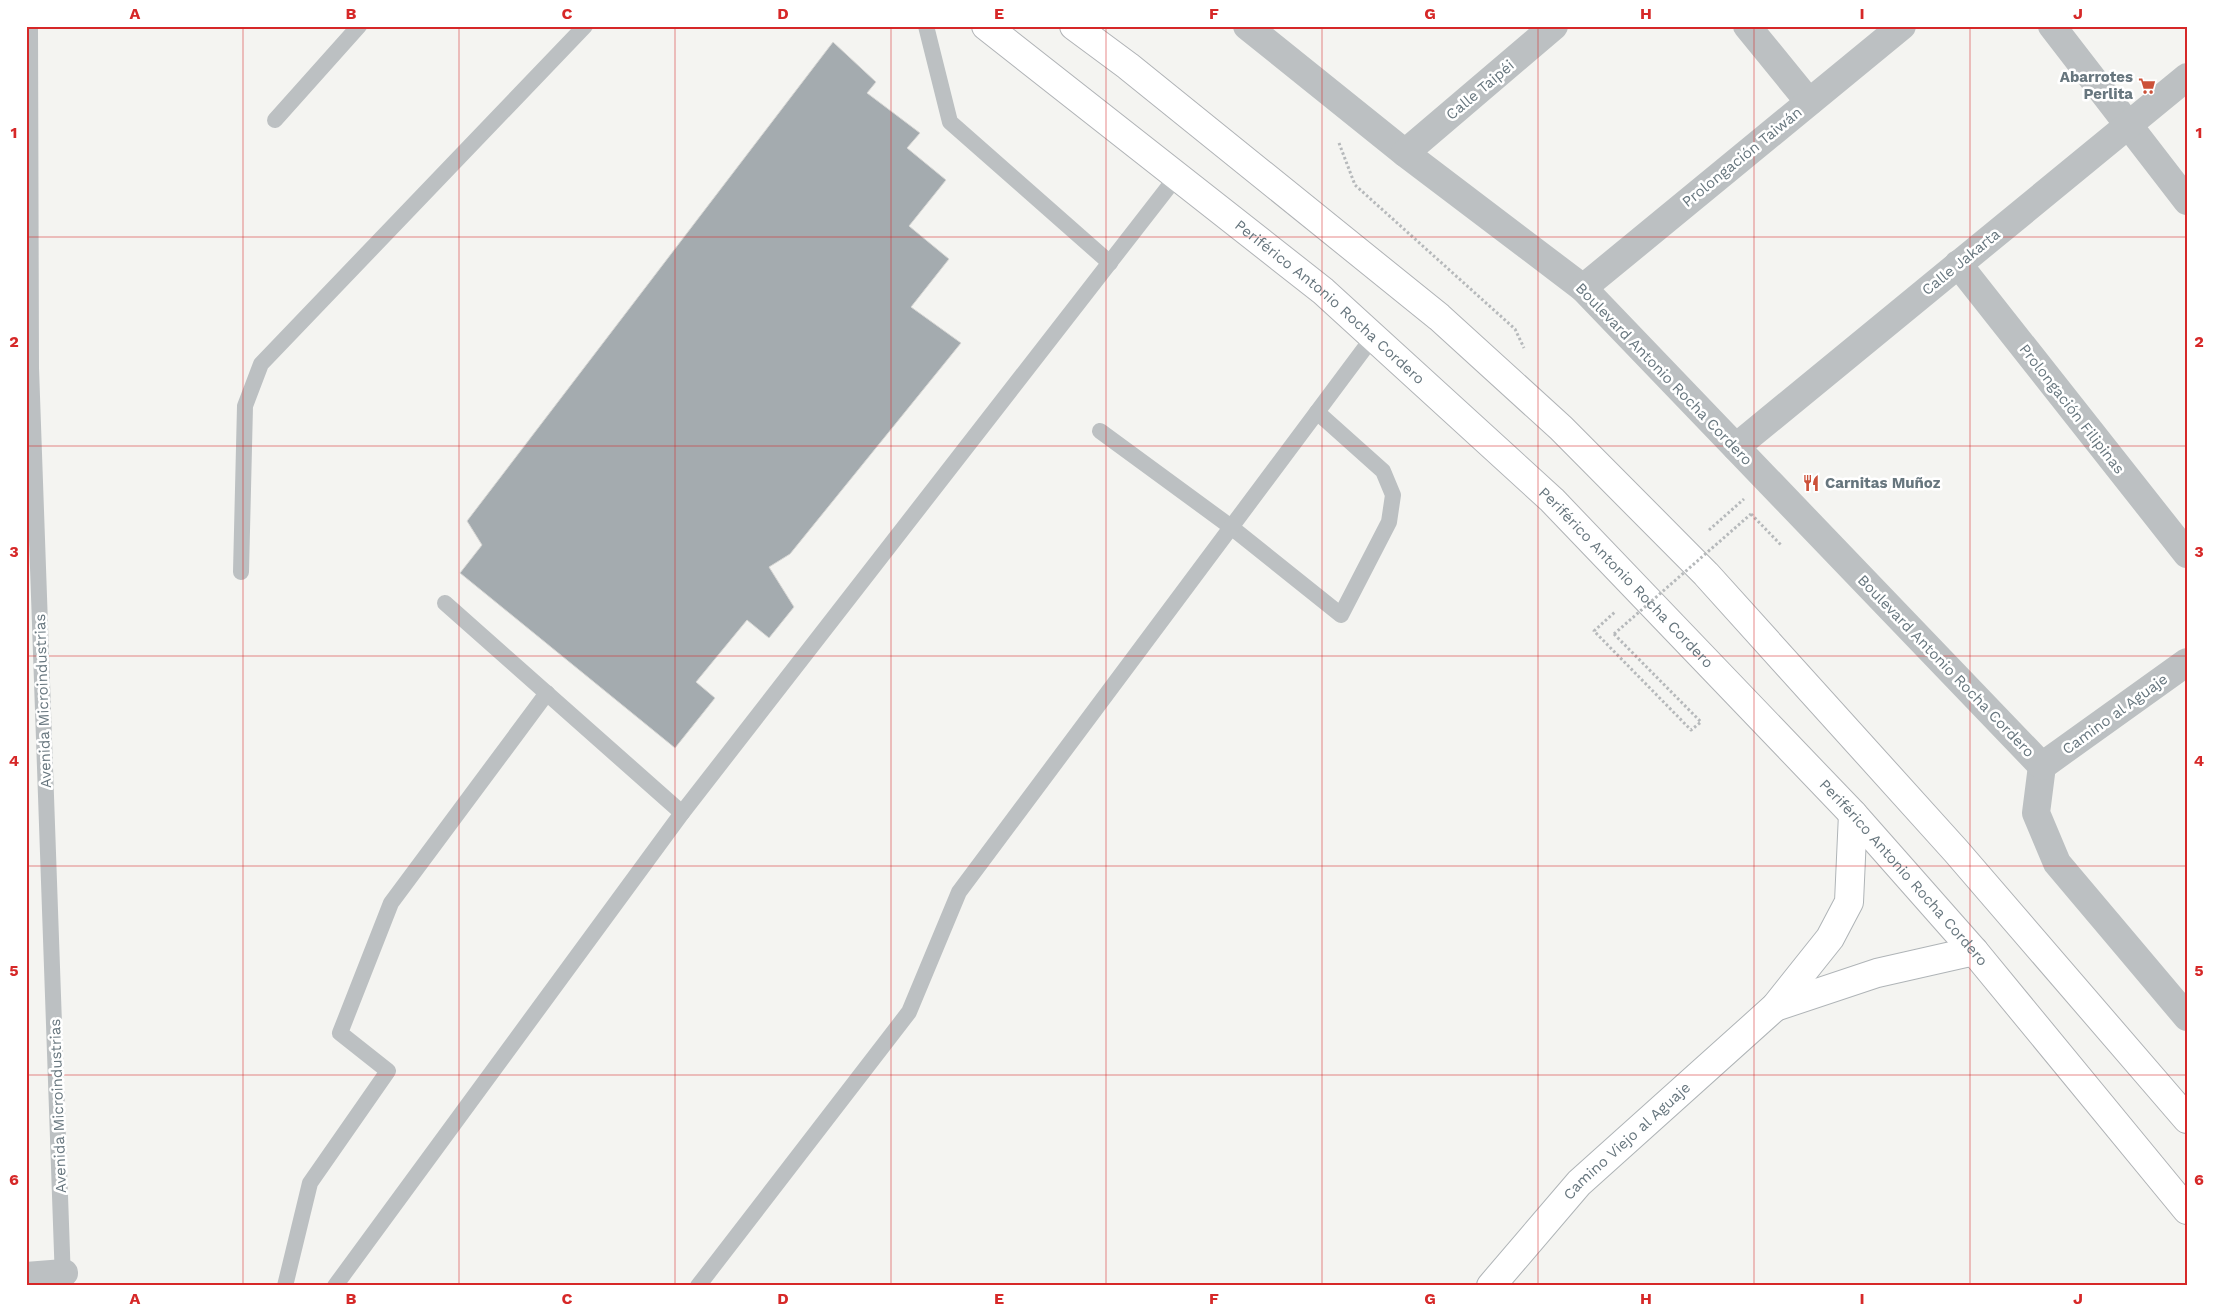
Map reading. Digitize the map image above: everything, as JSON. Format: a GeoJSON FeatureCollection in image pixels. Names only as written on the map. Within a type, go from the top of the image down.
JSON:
{"type":"FeatureCollection","features":[{"type":"Feature","properties":{"kind":"main road","name":"Periférico Antonio Rocha Cordero"},"geometry":{"type":"LineString","coordinates":[[986,26],[1323,291],[1552,500],[1852,814],[1974,951],[2187,1210]]}},
{"type":"Feature","properties":{"kind":"main road"},"geometry":{"type":"LineString","coordinates":[[1074,26],[1128,66],[1438,317],[1561,428],[1684,552],[1956,851],[2187,1119]]}},
{"type":"Feature","properties":{"kind":"main road","name":"Camino Viejo al Aguaje"},"geometry":{"type":"LineString","coordinates":[[1491,1286],[1579,1183],[1775,1008],[1830,938],[1849,902],[1852,814]]}},
{"type":"Feature","properties":{"kind":"main road","name":"Camino Viejo al Aguaje"},"geometry":{"type":"LineString","coordinates":[[1775,1008],[1877,973],[1974,951]]}},
{"type":"Feature","properties":{"kind":"street","name":"Boulevard Antonio Rocha Cordero"},"geometry":{"type":"LineString","coordinates":[[1247,26],[1405,153],[1583,288],[2042,766]]}},
{"type":"Feature","properties":{"kind":"street","name":"Calle Taipéi"},"geometry":{"type":"LineString","coordinates":[[1405,153],[1554,26]]}},
{"type":"Feature","properties":{"kind":"street"},"geometry":{"type":"LineString","coordinates":[[1747,26],[1809,102]]}},
{"type":"Feature","properties":{"kind":"street","name":"Prolongación Taiwán"},"geometry":{"type":"LineString","coordinates":[[1583,288],[1902,26]]}},
{"type":"Feature","properties":{"kind":"street"},"geometry":{"type":"LineString","coordinates":[[2052,26],[2187,201]]}},
{"type":"Feature","properties":{"kind":"street","name":"Calle Jakarta"},"geometry":{"type":"LineString","coordinates":[[1736,447],[2187,77]]}},
{"type":"Feature","properties":{"kind":"street","name":"Prolongación Filipinas"},"geometry":{"type":"LineString","coordinates":[[1958,264],[2187,554]]}},
{"type":"Feature","properties":{"kind":"street","name":"Camino al Aguaje"},"geometry":{"type":"LineString","coordinates":[[2042,766],[2187,662]]}},
{"type":"Feature","properties":{"kind":"street"},"geometry":{"type":"LineString","coordinates":[[2042,766],[2036,813],[2057,863],[2187,1017]]}},
{"type":"Feature","properties":{"kind":"street"},"geometry":{"type":"LineString","coordinates":[[26,1276],[64,1279]]}},
{"type":"Feature","properties":{"kind":"lane","name":"Avenida Microindustrias"},"geometry":{"type":"LineString","coordinates":[[30,26],[31,368],[64,1279]]}},
{"type":"Feature","properties":{"kind":"lane"},"geometry":{"type":"LineString","coordinates":[[276,120],[359,26]]}},
{"type":"Feature","properties":{"kind":"lane"},"geometry":{"type":"LineString","coordinates":[[241,572],[245,406],[261,364],[585,26]]}},
{"type":"Feature","properties":{"kind":"lane"},"geometry":{"type":"LineString","coordinates":[[926,26],[950,122],[1110,262]]}},
{"type":"Feature","properties":{"kind":"lane"},"geometry":{"type":"LineString","coordinates":[[335,1286],[682,813],[1177,176]]}},
{"type":"Feature","properties":{"kind":"lane"},"geometry":{"type":"LineString","coordinates":[[698,1286],[909,1012],[959,892],[1373,337]]}},
{"type":"Feature","properties":{"kind":"lane"},"geometry":{"type":"LineString","coordinates":[[1100,431],[1232,527],[1341,615],[1389,522],[1393,495],[1383,471],[1318,412]]}},
{"type":"Feature","properties":{"kind":"lane"},"geometry":{"type":"LineString","coordinates":[[445,603],[682,813]]}},
{"type":"Feature","properties":{"kind":"lane"},"geometry":{"type":"LineString","coordinates":[[285,1286],[310,1182],[388,1071],[340,1033],[391,904],[547,693]]}},
{"type":"Feature","properties":{"kind":"path"},"geometry":{"type":"LineString","coordinates":[[1339,142],[1355,185],[1515,329],[1527,356]]}},
{"type":"Feature","properties":{"kind":"path"},"geometry":{"type":"LineString","coordinates":[[1684,552],[1749,495]]}},
{"type":"Feature","properties":{"kind":"path"},"geometry":{"type":"LineString","coordinates":[[1594,631],[1691,730],[1701,722],[1614,634],[1751,514]]}},
{"type":"Feature","properties":{"kind":"building"},"geometry":{"type":"Polygon","coordinates":[[[833,42],[876,82],[867,93],[920,133],[907,148],[946,180],[909,226],[949,259],[911,307],[961,343],[790,554],[769,567],[794,607],[769,638],[747,620],[696,682],[715,698],[675,748],[460,573],[482,545],[467,521],[833,42]]]}},
{"type":"Feature","properties":{"kind":"place","name":"Abarrotes Perlita"},"geometry":{"type":"Point","coordinates":[2147,86]}},
{"type":"Feature","properties":{"kind":"place","name":"Carnitas Muñoz"},"geometry":{"type":"Point","coordinates":[1811,483]}}]}
